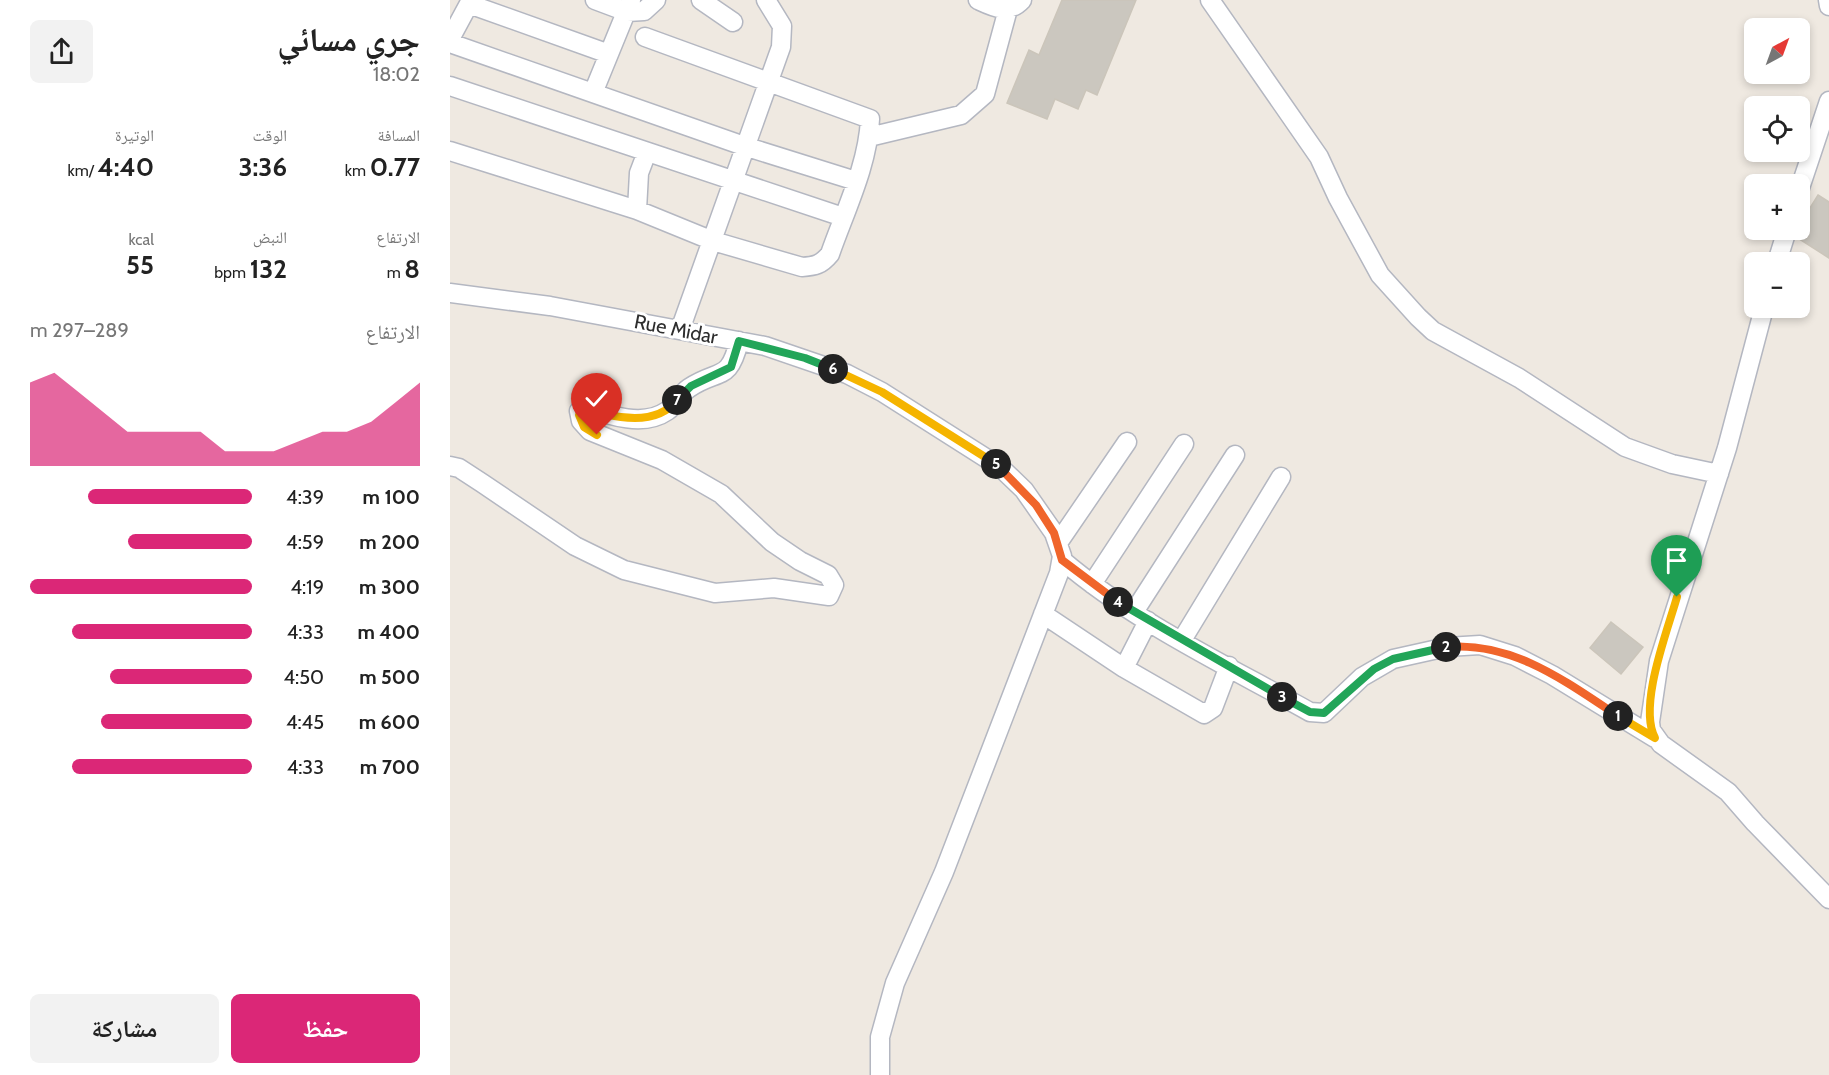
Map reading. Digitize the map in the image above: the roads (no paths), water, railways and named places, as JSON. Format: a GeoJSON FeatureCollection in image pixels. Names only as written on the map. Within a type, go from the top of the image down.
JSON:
{"type":"FeatureCollection","features":[{"type":"Feature","properties":{"kind":"street"},"geometry":{"type":"LineString","coordinates":[[601,1],[644,11],[656,0]]}},
{"type":"Feature","properties":{"kind":"street"},"geometry":{"type":"LineString","coordinates":[[701,0],[733,22]]}},
{"type":"Feature","properties":{"kind":"street"},"geometry":{"type":"LineString","coordinates":[[680,330],[713,241],[731,181],[782,47],[784,32],[766,0]]}},
{"type":"Feature","properties":{"kind":"street"},"geometry":{"type":"LineString","coordinates":[[978,0],[997,9],[1015,4]]}},
{"type":"Feature","properties":{"kind":"street"},"geometry":{"type":"LineString","coordinates":[[1210,0],[1319,158],[1380,275],[1418,317],[1441,336],[1519,378],[1625,447],[1672,464],[1719,474]]}},
{"type":"Feature","properties":{"kind":"street"},"geometry":{"type":"LineString","coordinates":[[1828,0],[1829,6]]}},
{"type":"Feature","properties":{"kind":"street"},"geometry":{"type":"LineString","coordinates":[[609,54],[470,2],[450,41],[744,146],[856,181]]}},
{"type":"Feature","properties":{"kind":"street"},"geometry":{"type":"LineString","coordinates":[[869,137],[961,115],[985,94],[1015,4]]}},
{"type":"Feature","properties":{"kind":"street"},"geometry":{"type":"LineString","coordinates":[[593,93],[629,6]]}},
{"type":"Feature","properties":{"kind":"street"},"geometry":{"type":"LineString","coordinates":[[450,152],[637,210],[713,241],[802,267],[816,266],[830,254],[856,181],[869,137],[870,119],[865,115],[645,37]]}},
{"type":"Feature","properties":{"kind":"street"},"geometry":{"type":"LineString","coordinates":[[450,86],[843,217]]}},
{"type":"Feature","properties":{"kind":"street"},"geometry":{"type":"LineString","coordinates":[[1805,174],[1829,101]]}},
{"type":"Feature","properties":{"kind":"street"},"geometry":{"type":"LineString","coordinates":[[637,210],[639,173],[647,152]]}},
{"type":"Feature","properties":{"kind":"street","name":"Rue Midar"},"geometry":{"type":"LineString","coordinates":[[450,293],[550,306],[739,341],[805,358],[847,374],[1000,467],[1036,505],[1060,552]]}},
{"type":"Feature","properties":{"kind":"street"},"geometry":{"type":"LineString","coordinates":[[1655,738],[1651,730],[1650,710],[1659,661],[1719,474],[1761,318]]}},
{"type":"Feature","properties":{"kind":"street"},"geometry":{"type":"LineString","coordinates":[[450,466],[474,478],[575,546],[624,570],[715,593],[774,588],[829,596],[834,590],[833,580],[772,542],[721,494],[662,460],[590,431],[581,421],[579,411],[587,407],[628,418],[663,413],[691,386],[731,367],[739,341]]}},
{"type":"Feature","properties":{"kind":"street"},"geometry":{"type":"LineString","coordinates":[[880,1075],[880,1037],[895,983],[944,872],[1023,671],[1060,552],[1127,442]]}},
{"type":"Feature","properties":{"kind":"street"},"geometry":{"type":"LineString","coordinates":[[1092,584],[1185,444]]}},
{"type":"Feature","properties":{"kind":"street"},"geometry":{"type":"LineString","coordinates":[[1124,668],[1141,617],[1235,455]]}},
{"type":"Feature","properties":{"kind":"street"},"geometry":{"type":"LineString","coordinates":[[1182,640],[1281,477]]}},
{"type":"Feature","properties":{"kind":"street"},"geometry":{"type":"LineString","coordinates":[[1060,552],[1092,584],[1141,617],[1318,714],[1330,709],[1362,677],[1393,659],[1447,647],[1480,645],[1515,656],[1552,675],[1655,738],[1672,754],[1728,792],[1767,836],[1829,899]]}},
{"type":"Feature","properties":{"kind":"street"},"geometry":{"type":"LineString","coordinates":[[1042,615],[1124,668],[1206,714],[1213,708],[1229,666]]}}]}
